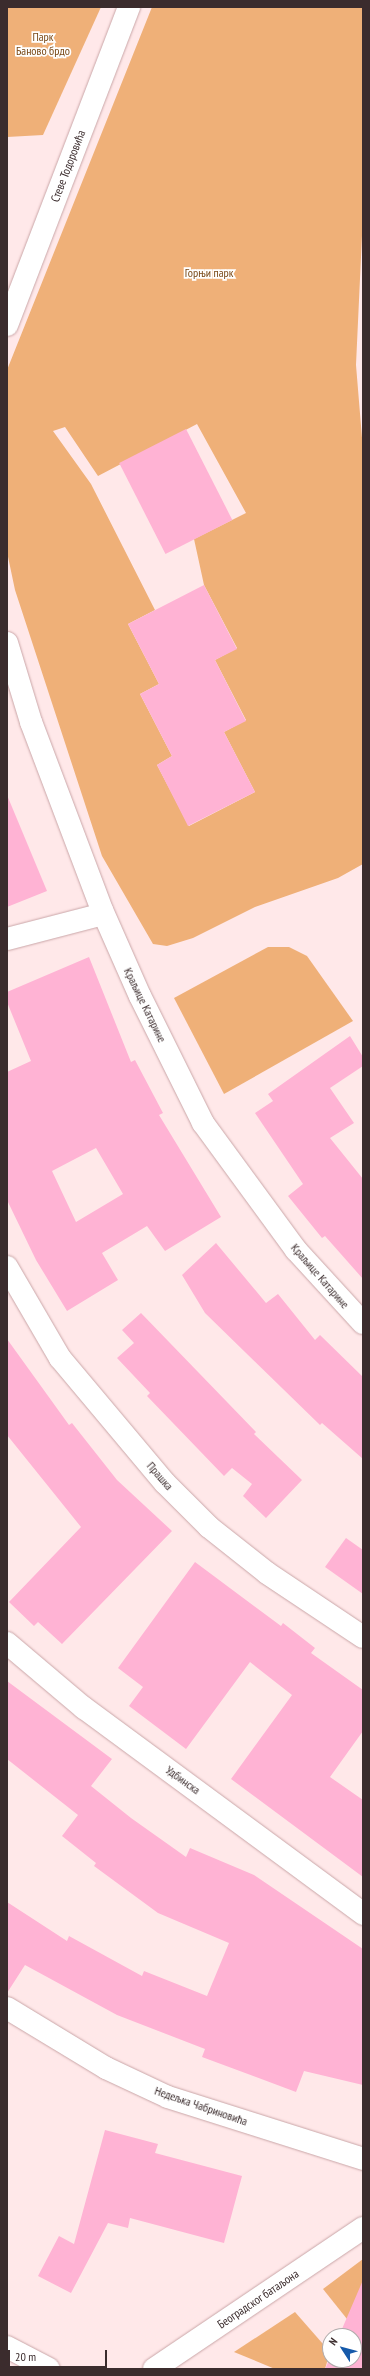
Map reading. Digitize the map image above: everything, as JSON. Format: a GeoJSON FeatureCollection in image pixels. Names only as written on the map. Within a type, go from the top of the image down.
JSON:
{"type":"FeatureCollection","features":[{"type":"Feature","properties":{"kind":"street","name":"Стеве Тодоровића"},"geometry":{"type":"LineString","coordinates":[[7,325],[129,7]]}},
{"type":"Feature","properties":{"kind":"street","name":"Краљице Катарине"},"geometry":{"type":"LineString","coordinates":[[7,643],[32,722],[103,914],[203,1123],[296,1250],[363,1324]]}},
{"type":"Feature","properties":{"kind":"street"},"geometry":{"type":"LineString","coordinates":[[7,939],[103,914]]}},
{"type":"Feature","properties":{"kind":"street","name":"Прашка"},"geometry":{"type":"LineString","coordinates":[[7,1267],[60,1358],[166,1483],[209,1527],[267,1573],[363,1637]]}},
{"type":"Feature","properties":{"kind":"street","name":"Удбинска"},"geometry":{"type":"LineString","coordinates":[[7,1643],[84,1708],[363,1914]]}},
{"type":"Feature","properties":{"kind":"street","name":"Недељка Чабриновића"},"geometry":{"type":"LineString","coordinates":[[7,2008],[106,2068],[168,2097],[363,2159]]}},
{"type":"Feature","properties":{"kind":"street","name":"Београдског батаљона"},"geometry":{"type":"LineString","coordinates":[[154,2369],[363,2228]]}},
{"type":"Feature","properties":{"kind":"street"},"geometry":{"type":"LineString","coordinates":[[7,2346],[48,2369]]}},
{"type":"Feature","properties":{"kind":"green space","name":"Парк Баново брдо"},"geometry":{"type":"Polygon","coordinates":[[[7,7],[101,7],[43,135],[7,137],[7,7]]]}},
{"type":"Feature","properties":{"kind":"green space","name":"Горњи парк"},"geometry":{"type":"Polygon","coordinates":[[[152,7],[363,7],[363,214],[356,365],[363,450],[363,864],[338,878],[255,907],[193,938],[167,946],[153,944],[102,856],[15,590],[7,552],[7,370],[152,7]],[[197,424],[98,476],[65,427],[53,431],[91,484],[155,610],[128,624],[159,684],[140,694],[172,756],[157,765],[189,826],[255,792],[224,732],[246,720],[215,660],[237,648],[204,585],[194,539],[246,513],[197,424]]]}},
{"type":"Feature","properties":{"kind":"green space"},"geometry":{"type":"Polygon","coordinates":[[[268,947],[289,947],[307,956],[353,1021],[224,1094],[174,998],[268,947]]]}},
{"type":"Feature","properties":{"kind":"green space"},"geometry":{"type":"Polygon","coordinates":[[[363,2259],[363,2285],[347,2319],[323,2289],[363,2259]]]}},
{"type":"Feature","properties":{"kind":"green space"},"geometry":{"type":"Polygon","coordinates":[[[295,2312],[322,2343],[322,2368],[325,2368],[275,2369],[234,2352],[295,2312]]]}},
{"type":"Feature","properties":{"kind":"building"},"geometry":{"type":"Polygon","coordinates":[[[186,429],[232,520],[165,554],[119,463],[186,429]]]}},
{"type":"Feature","properties":{"kind":"building"},"geometry":{"type":"Polygon","coordinates":[[[204,585],[237,649],[215,660],[246,721],[224,732],[255,792],[188,826],[157,765],[172,756],[140,694],[159,684],[128,624],[204,585]]]}},
{"type":"Feature","properties":{"kind":"building"},"geometry":{"type":"Polygon","coordinates":[[[7,795],[47,891],[7,907],[7,795]]]}},
{"type":"Feature","properties":{"kind":"building"},"geometry":{"type":"Polygon","coordinates":[[[89,957],[131,1062],[135,1060],[163,1113],[159,1115],[221,1217],[165,1251],[147,1226],[102,1253],[118,1280],[67,1311],[36,1260],[7,1200],[7,1072],[31,1061],[7,1002],[7,992],[89,957]],[[96,1148],[52,1171],[76,1222],[123,1194],[96,1148]]]}},
{"type":"Feature","properties":{"kind":"building"},"geometry":{"type":"Polygon","coordinates":[[[350,1036],[363,1057],[363,1066],[330,1088],[354,1123],[330,1138],[363,1179],[363,1279],[325,1236],[322,1238],[288,1196],[303,1184],[255,1113],[273,1101],[268,1094],[350,1036]]]}},
{"type":"Feature","properties":{"kind":"building"},"geometry":{"type":"Polygon","coordinates":[[[216,1243],[266,1303],[278,1294],[315,1340],[320,1335],[363,1377],[363,1459],[322,1423],[320,1425],[205,1313],[182,1275],[216,1243]]]}},
{"type":"Feature","properties":{"kind":"building"},"geometry":{"type":"Polygon","coordinates":[[[141,1313],[256,1432],[254,1434],[302,1480],[266,1518],[243,1496],[252,1484],[232,1468],[224,1476],[147,1396],[150,1393],[117,1358],[134,1343],[122,1330],[141,1313]]]}},
{"type":"Feature","properties":{"kind":"building"},"geometry":{"type":"Polygon","coordinates":[[[7,1339],[69,1425],[72,1423],[117,1480],[172,1531],[62,1644],[38,1622],[34,1626],[9,1602],[81,1527],[7,1435],[7,1339]]]}},
{"type":"Feature","properties":{"kind":"building"},"geometry":{"type":"Polygon","coordinates":[[[346,1538],[363,1550],[363,1594],[325,1567],[346,1538]]]}},
{"type":"Feature","properties":{"kind":"building"},"geometry":{"type":"Polygon","coordinates":[[[195,1562],[281,1626],[283,1623],[315,1648],[311,1653],[363,1690],[363,1731],[330,1777],[363,1800],[363,1877],[231,1779],[292,1695],[250,1662],[186,1749],[129,1706],[143,1687],[118,1668],[195,1562]]]}},
{"type":"Feature","properties":{"kind":"building"},"geometry":{"type":"Polygon","coordinates":[[[7,1681],[112,1759],[91,1786],[131,1818],[186,1857],[190,1848],[254,1875],[363,1949],[363,2085],[304,2071],[296,2092],[202,2057],[205,2049],[117,2015],[25,1965],[7,1993],[7,1902],[67,1941],[69,1936],[142,1976],[144,1971],[207,1996],[229,1943],[158,1913],[94,1866],[96,1863],[62,1836],[78,1815],[7,1759],[7,1681]]]}},
{"type":"Feature","properties":{"kind":"building"},"geometry":{"type":"Polygon","coordinates":[[[105,2130],[158,2144],[155,2153],[242,2176],[224,2243],[130,2218],[128,2228],[108,2223],[71,2293],[38,2276],[59,2236],[74,2244],[105,2130]]]}},
{"type":"Feature","properties":{"kind":"building"},"geometry":{"type":"Polygon","coordinates":[[[363,2280],[363,2369],[325,2369],[362,2368],[362,2328],[342,2328],[363,2280]]]}}]}
